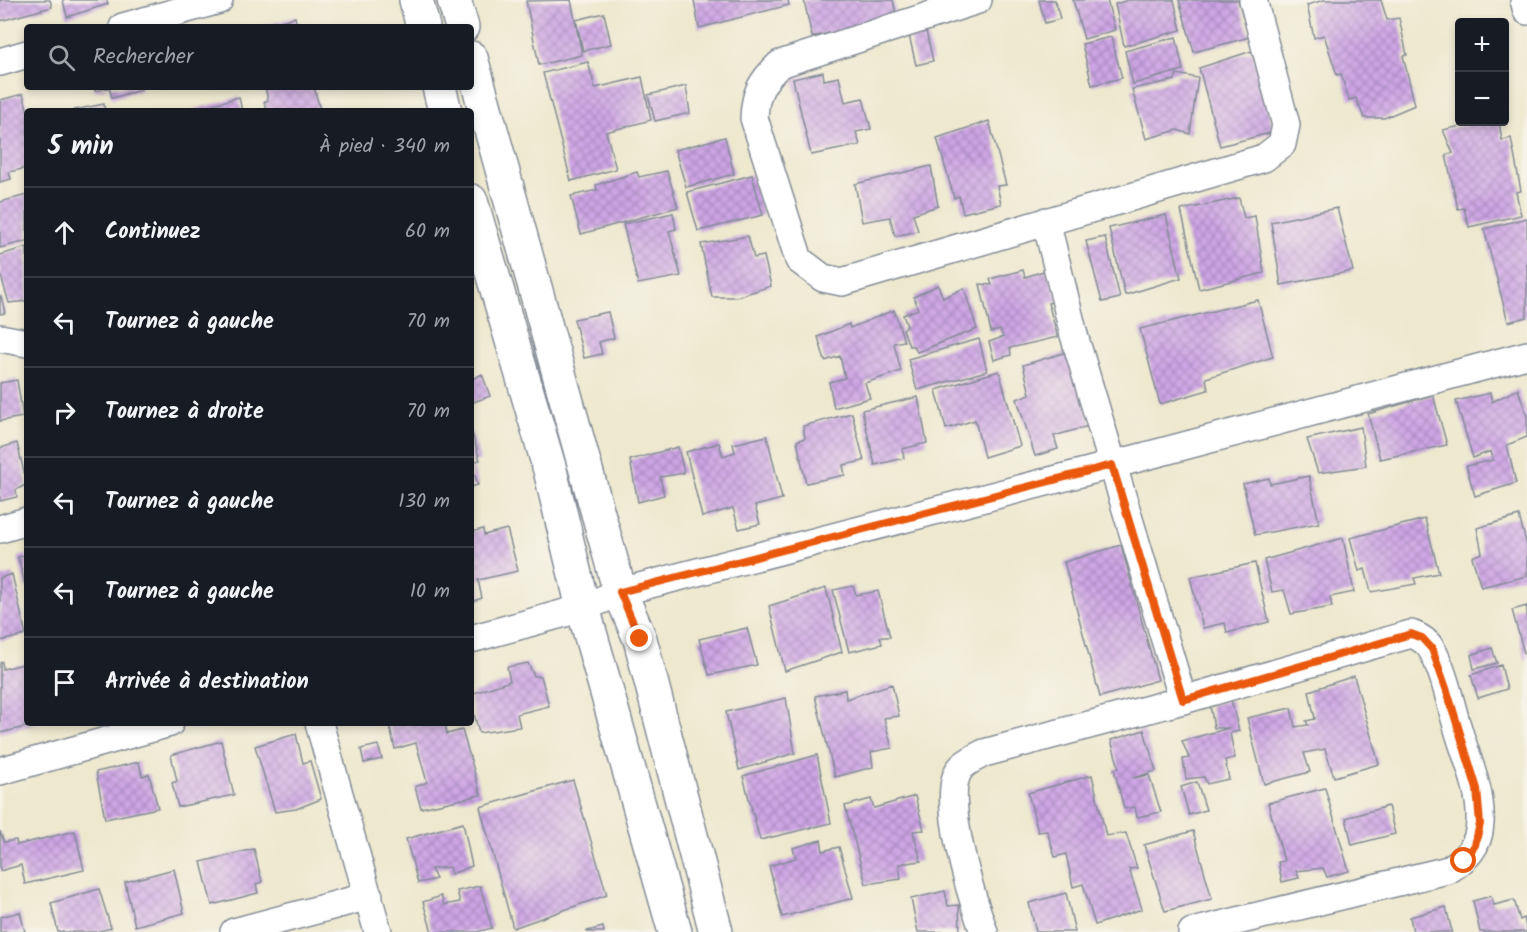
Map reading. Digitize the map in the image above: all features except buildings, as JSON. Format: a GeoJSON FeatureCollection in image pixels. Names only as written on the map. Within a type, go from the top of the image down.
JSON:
{"type":"FeatureCollection","features":[{"type":"Feature","properties":{"kind":"main road"},"geometry":{"type":"LineString","coordinates":[[416,0],[422,24]]}},
{"type":"Feature","properties":{"kind":"main road"},"geometry":{"type":"LineString","coordinates":[[454,0],[461,24]]}},
{"type":"Feature","properties":{"kind":"main road"},"geometry":{"type":"LineString","coordinates":[[474,69],[620,592],[640,639],[716,932]]}},
{"type":"Feature","properties":{"kind":"main road"},"geometry":{"type":"LineString","coordinates":[[440,90],[444,108]]}},
{"type":"Feature","properties":{"kind":"main road"},"geometry":{"type":"LineString","coordinates":[[474,211],[550,470],[583,608],[675,932]]}},
{"type":"Feature","properties":{"kind":"street"},"geometry":{"type":"LineString","coordinates":[[134,24],[219,0]]}},
{"type":"Feature","properties":{"kind":"street"},"geometry":{"type":"LineString","coordinates":[[978,0],[780,64],[763,79],[754,102],[754,118],[799,260],[823,278],[842,282],[1264,158],[1282,144],[1286,125],[1253,0]]}},
{"type":"Feature","properties":{"kind":"street"},"geometry":{"type":"LineString","coordinates":[[1524,0],[1527,11]]}},
{"type":"Feature","properties":{"kind":"street"},"geometry":{"type":"LineString","coordinates":[[0,62],[24,55]]}},
{"type":"Feature","properties":{"kind":"street"},"geometry":{"type":"LineString","coordinates":[[1046,221],[1074,335],[1183,700]]}},
{"type":"Feature","properties":{"kind":"street"},"geometry":{"type":"LineString","coordinates":[[0,338],[24,342]]}},
{"type":"Feature","properties":{"kind":"street"},"geometry":{"type":"LineString","coordinates":[[474,638],[583,608],[620,592],[1527,355]]}},
{"type":"Feature","properties":{"kind":"street"},"geometry":{"type":"LineString","coordinates":[[0,529],[24,522]]}},
{"type":"Feature","properties":{"kind":"street"},"geometry":{"type":"LineString","coordinates":[[984,932],[964,867],[954,813],[954,784],[960,769],[984,753],[1183,700],[1411,634],[1422,638],[1432,649],[1477,789],[1480,824],[1475,845],[1464,861],[1448,870],[1245,926],[1191,932]]}},
{"type":"Feature","properties":{"kind":"street"},"geometry":{"type":"LineString","coordinates":[[0,771],[159,726]]}},
{"type":"Feature","properties":{"kind":"street"},"geometry":{"type":"LineString","coordinates":[[320,726],[378,932]]}},
{"type":"Feature","properties":{"kind":"street"},"geometry":{"type":"LineString","coordinates":[[234,932],[369,896]]}},
{"type":"Feature","properties":{"kind":"route"},"geometry":{"type":"LineString","coordinates":[[640,639],[620,592],[1112,465],[1183,700],[1411,634],[1422,638],[1432,649],[1477,789],[1480,824],[1475,845],[1464,861]]}}]}
